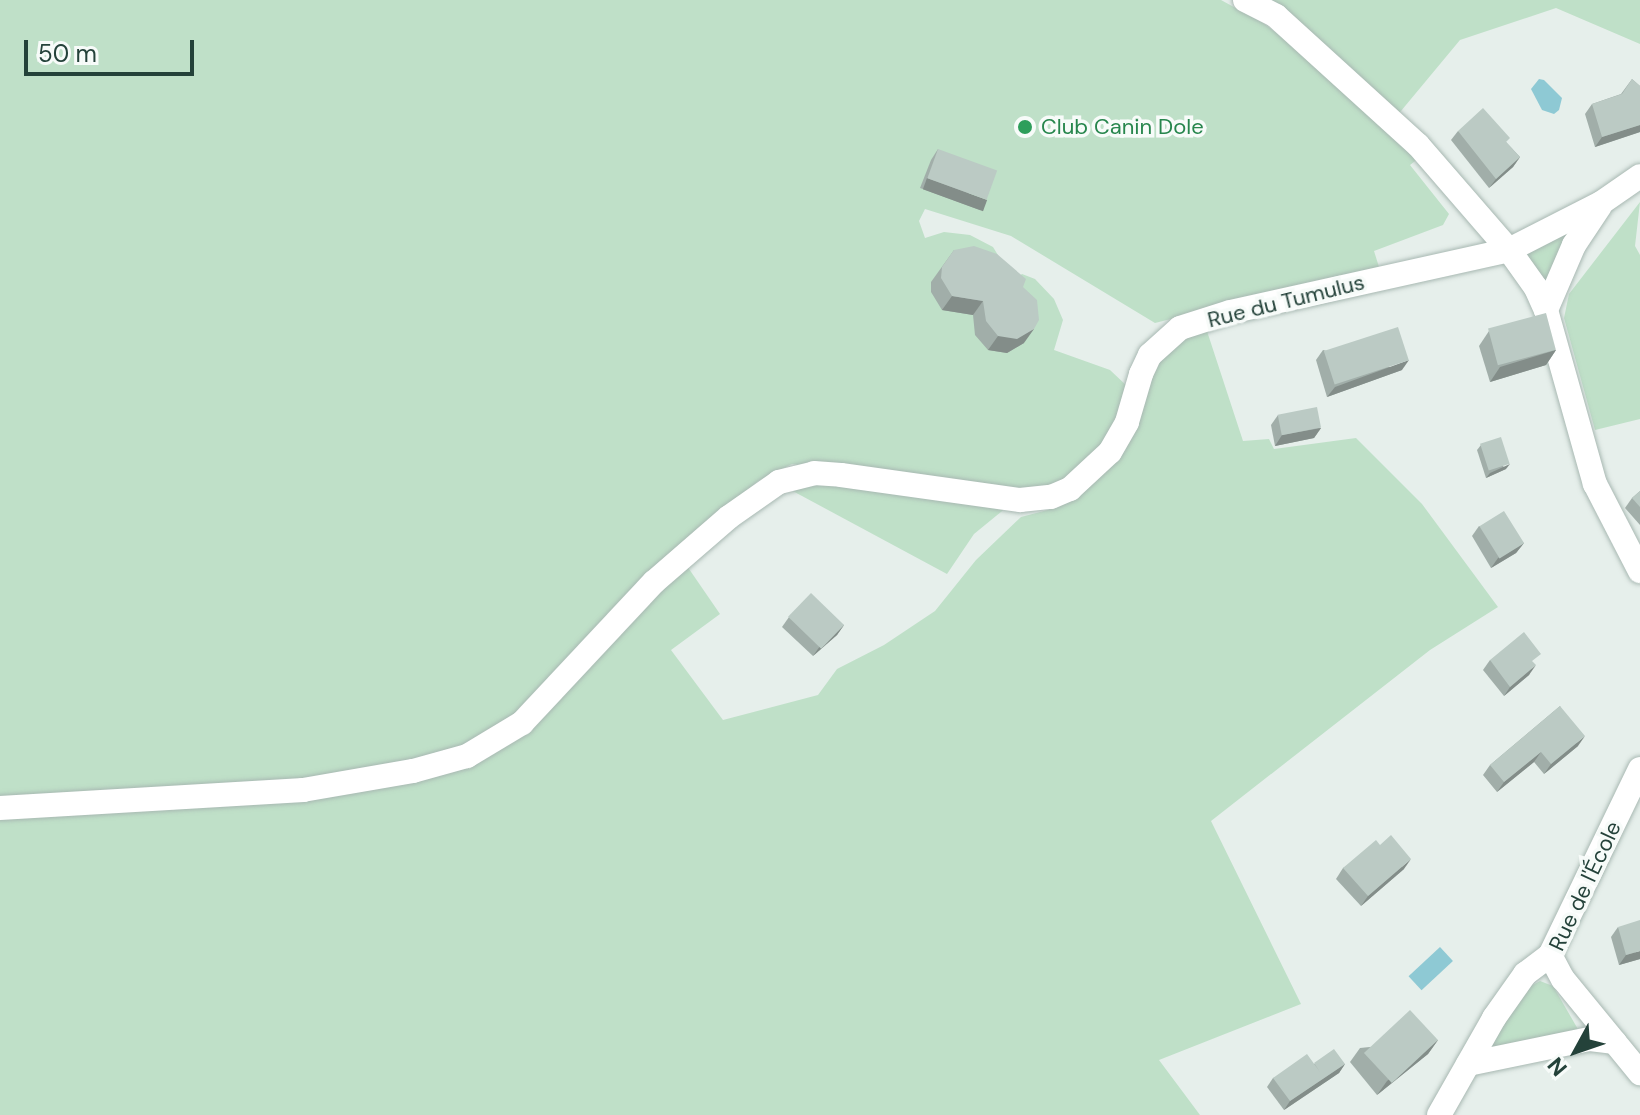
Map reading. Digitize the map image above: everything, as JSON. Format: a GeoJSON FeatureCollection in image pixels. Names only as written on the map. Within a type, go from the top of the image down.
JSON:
{"type":"FeatureCollection","features":[{"type":"Feature","properties":{"kind":"street"},"geometry":{"type":"LineString","coordinates":[[1245,0],[1276,16],[1418,145],[1509,250],[1546,310],[1595,484],[1640,571]]}},
{"type":"Feature","properties":{"kind":"street","name":"Rue du Tumulus"},"geometry":{"type":"LineString","coordinates":[[0,808],[303,790],[413,771],[467,756],[522,723],[654,582],[729,517],[779,482],[814,473],[1020,500],[1051,497],[1070,489],[1093,470],[1115,445],[1150,355],[1180,328],[1230,312],[1509,250],[1601,203],[1640,176]]}},
{"type":"Feature","properties":{"kind":"street"},"geometry":{"type":"LineString","coordinates":[[1546,310],[1574,245],[1601,203]]}},
{"type":"Feature","properties":{"kind":"street","name":"Rue de l'École"},"geometry":{"type":"LineString","coordinates":[[1640,769],[1550,955],[1563,979],[1640,1073]]}},
{"type":"Feature","properties":{"kind":"street"},"geometry":{"type":"LineString","coordinates":[[1439,1115],[1525,974],[1550,955]]}},
{"type":"Feature","properties":{"kind":"street"},"geometry":{"type":"LineString","coordinates":[[1468,1064],[1578,1041],[1615,1042]]}},
{"type":"Feature","properties":{"kind":"green space"},"geometry":{"type":"Polygon","coordinates":[[[0,0],[1221,0],[1263,23],[1293,45],[1375,112],[1419,158],[1410,165],[1449,214],[1443,225],[1374,251],[1379,267],[1155,323],[1011,236],[925,209],[919,221],[925,238],[944,232],[970,235],[993,247],[1004,265],[998,279],[1007,285],[1022,274],[1035,279],[1054,299],[1063,320],[1054,350],[1110,370],[1128,387],[1111,438],[1066,481],[1034,493],[999,492],[792,464],[758,481],[675,551],[598,630],[606,639],[687,566],[720,614],[671,650],[723,720],[818,695],[837,669],[884,645],[935,611],[976,560],[1021,517],[1059,507],[1112,463],[1125,445],[1145,380],[1162,353],[1178,338],[1205,325],[1243,441],[1269,439],[1274,449],[1356,438],[1422,504],[1498,607],[1430,650],[1211,821],[1301,1004],[1159,1060],[1200,1115],[0,1115],[0,0]]]}},
{"type":"Feature","properties":{"kind":"green space"},"geometry":{"type":"Polygon","coordinates":[[[1260,0],[1640,0],[1640,44],[1556,8],[1460,40],[1396,117],[1260,0]]]}},
{"type":"Feature","properties":{"kind":"green space"},"geometry":{"type":"Polygon","coordinates":[[[1640,202],[1635,246],[1640,255],[1640,419],[1595,430],[1564,318],[1569,294],[1640,202]]]}},
{"type":"Feature","properties":{"kind":"green space"},"geometry":{"type":"Polygon","coordinates":[[[1575,227],[1547,290],[1519,252],[1575,227]]]}},
{"type":"Feature","properties":{"kind":"green space"},"geometry":{"type":"Polygon","coordinates":[[[812,483],[1007,507],[974,534],[947,574],[789,489],[812,483]]]}},
{"type":"Feature","properties":{"kind":"green space"},"geometry":{"type":"Polygon","coordinates":[[[1540,981],[1553,986],[1579,1031],[1491,1051],[1491,1036],[1529,987],[1540,981]]]}},
{"type":"Feature","properties":{"kind":"water"},"geometry":{"type":"Polygon","coordinates":[[[1539,79],[1544,80],[1562,98],[1559,110],[1554,114],[1542,110],[1531,89],[1539,79]]]}},
{"type":"Feature","properties":{"kind":"water"},"geometry":{"type":"Polygon","coordinates":[[[1440,947],[1453,961],[1422,990],[1409,976],[1440,947]]]}},
{"type":"Feature","properties":{"kind":"building"},"geometry":{"type":"Polygon","coordinates":[[[1632,79],[1640,86],[1640,125],[1602,137],[1592,104],[1622,94],[1632,79]]]}},
{"type":"Feature","properties":{"kind":"building"},"geometry":{"type":"Polygon","coordinates":[[[1483,108],[1510,138],[1506,142],[1520,157],[1496,179],[1458,131],[1483,108]]]}},
{"type":"Feature","properties":{"kind":"building"},"geometry":{"type":"Polygon","coordinates":[[[938,149],[997,171],[987,200],[927,178],[938,149]]]}},
{"type":"Feature","properties":{"kind":"building"},"geometry":{"type":"Polygon","coordinates":[[[974,246],[997,254],[1026,279],[1023,287],[1037,300],[1039,320],[1034,329],[1017,339],[998,336],[986,321],[983,301],[952,296],[941,278],[942,267],[954,250],[974,246]]]}},
{"type":"Feature","properties":{"kind":"building"},"geometry":{"type":"Polygon","coordinates":[[[1546,313],[1556,350],[1498,365],[1488,329],[1546,313]]]}},
{"type":"Feature","properties":{"kind":"building"},"geometry":{"type":"Polygon","coordinates":[[[1398,327],[1409,360],[1335,384],[1324,351],[1398,327]]]}},
{"type":"Feature","properties":{"kind":"building"},"geometry":{"type":"Polygon","coordinates":[[[1317,407],[1321,428],[1282,435],[1278,415],[1317,407]]]}},
{"type":"Feature","properties":{"kind":"building"},"geometry":{"type":"Polygon","coordinates":[[[1501,437],[1510,464],[1489,470],[1480,444],[1501,437]]]}},
{"type":"Feature","properties":{"kind":"building"},"geometry":{"type":"Polygon","coordinates":[[[1640,491],[1640,507],[1632,498],[1640,491]]]}},
{"type":"Feature","properties":{"kind":"building"},"geometry":{"type":"Polygon","coordinates":[[[1504,511],[1524,543],[1500,559],[1479,526],[1504,511]]]}},
{"type":"Feature","properties":{"kind":"building"},"geometry":{"type":"Polygon","coordinates":[[[811,593],[844,625],[821,649],[788,617],[811,593]]]}},
{"type":"Feature","properties":{"kind":"building"},"geometry":{"type":"Polygon","coordinates":[[[1524,632],[1541,654],[1532,661],[1536,665],[1510,687],[1490,660],[1524,632]]]}},
{"type":"Feature","properties":{"kind":"building"},"geometry":{"type":"Polygon","coordinates":[[[1560,706],[1585,736],[1551,764],[1541,752],[1504,782],[1490,765],[1560,706]]]}},
{"type":"Feature","properties":{"kind":"building"},"geometry":{"type":"Polygon","coordinates":[[[1391,835],[1411,859],[1368,896],[1343,868],[1376,840],[1380,845],[1391,835]]]}},
{"type":"Feature","properties":{"kind":"building"},"geometry":{"type":"Polygon","coordinates":[[[1640,920],[1640,951],[1626,955],[1618,927],[1640,920]]]}},
{"type":"Feature","properties":{"kind":"building"},"geometry":{"type":"Polygon","coordinates":[[[1410,1010],[1438,1040],[1392,1083],[1364,1053],[1410,1010]]]}},
{"type":"Feature","properties":{"kind":"building"},"geometry":{"type":"Polygon","coordinates":[[[1334,1049],[1345,1064],[1290,1101],[1273,1078],[1307,1054],[1320,1072],[1314,1063],[1334,1049]]]}},
{"type":"Feature","properties":{"kind":"place","name":"Club Canin Dole"},"geometry":{"type":"Point","coordinates":[1025,127]}}]}
